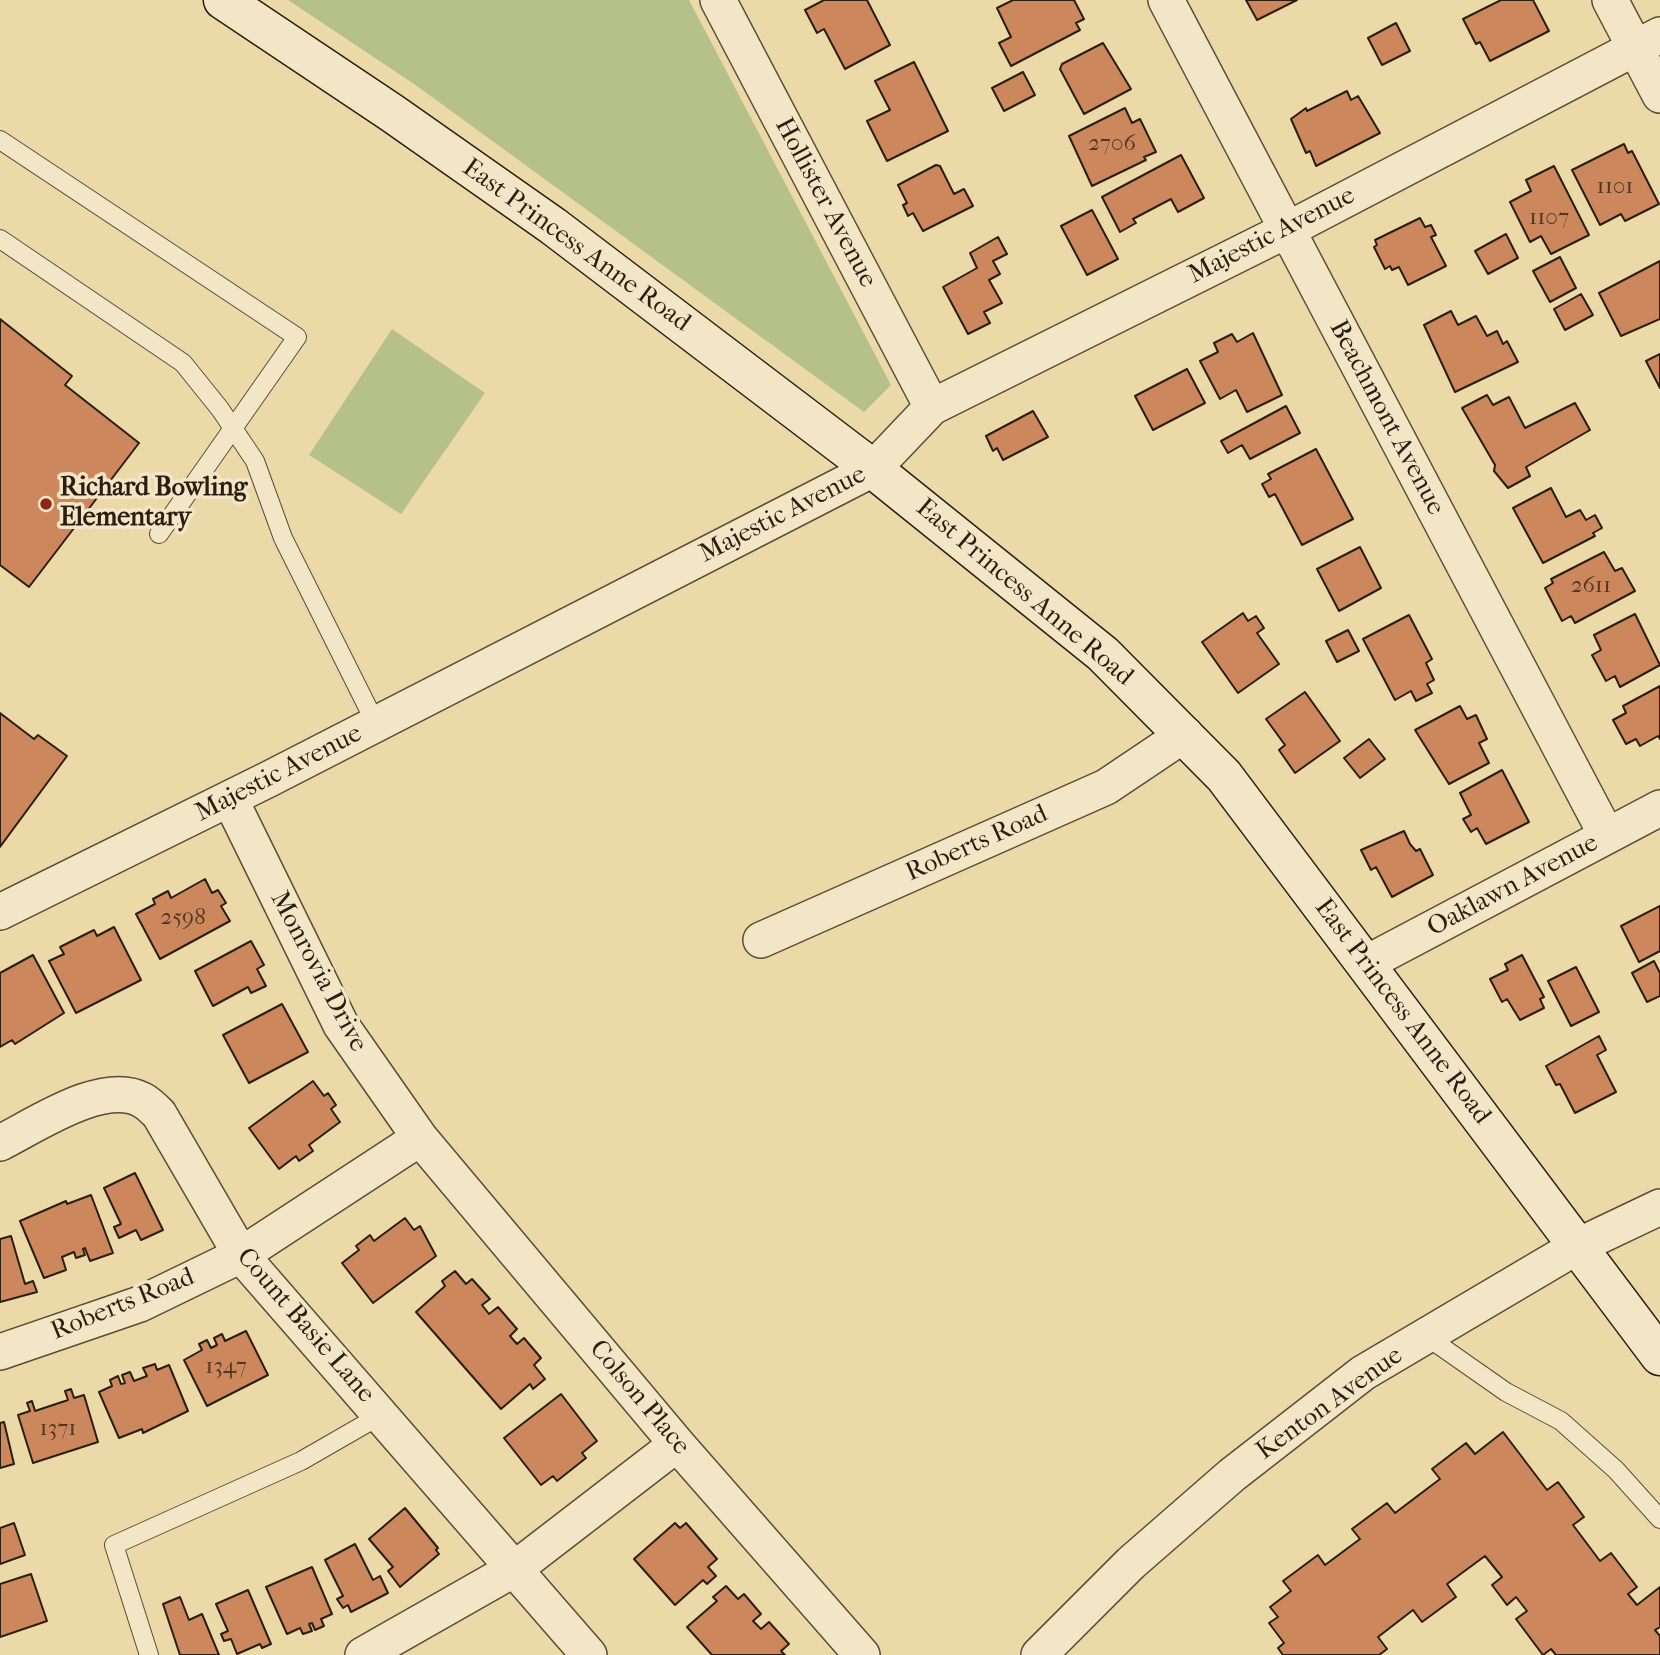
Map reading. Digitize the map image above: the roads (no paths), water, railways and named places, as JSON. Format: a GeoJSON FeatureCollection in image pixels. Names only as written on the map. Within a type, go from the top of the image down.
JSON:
{"type":"FeatureCollection","features":[{"type":"Feature","properties":{"kind":"main road","name":"East Princess Anne Road"},"geometry":{"type":"LineString","coordinates":[[223,0],[392,113],[553,226],[873,469],[1103,654],[1224,776],[1660,1356]]}},
{"type":"Feature","properties":{"kind":"street","name":"Hollister Avenue"},"geometry":{"type":"LineString","coordinates":[[718,0],[932,407]]}},
{"type":"Feature","properties":{"kind":"street","name":"Beachmont Avenue"},"geometry":{"type":"LineString","coordinates":[[1166,0],[1607,836]]}},
{"type":"Feature","properties":{"kind":"street"},"geometry":{"type":"LineString","coordinates":[[1610,0],[1648,41],[1660,95]]}},
{"type":"Feature","properties":{"kind":"street","name":"Majestic Avenue"},"geometry":{"type":"LineString","coordinates":[[0,912],[230,799],[873,469],[932,407],[1287,230],[1648,41]]}},
{"type":"Feature","properties":{"kind":"street","name":"Roberts Road"},"geometry":{"type":"LineString","coordinates":[[761,940],[1106,787],[1185,734]]}},
{"type":"Feature","properties":{"kind":"street","name":"Monrovia Drive"},"geometry":{"type":"LineString","coordinates":[[230,799],[341,1024],[420,1138]]}},
{"type":"Feature","properties":{"kind":"street","name":"Oaklawn Avenue"},"geometry":{"type":"LineString","coordinates":[[1365,964],[1660,808]]}},
{"type":"Feature","properties":{"kind":"street","name":"Count Basie Lane"},"geometry":{"type":"LineString","coordinates":[[0,1143],[95,1096],[120,1094],[142,1099],[159,1114],[241,1255],[589,1655]]}},
{"type":"Feature","properties":{"kind":"street","name":"Roberts Road"},"geometry":{"type":"LineString","coordinates":[[0,1352],[140,1304],[241,1255],[420,1138]]}},
{"type":"Feature","properties":{"kind":"street","name":"Colson Place"},"geometry":{"type":"LineString","coordinates":[[420,1138],[677,1444],[862,1655]]}},
{"type":"Feature","properties":{"kind":"street","name":"Kenton Avenue"},"geometry":{"type":"LineString","coordinates":[[1039,1655],[1131,1563],[1232,1475],[1363,1373],[1578,1246],[1660,1207]]}},
{"type":"Feature","properties":{"kind":"street"},"geometry":{"type":"LineString","coordinates":[[363,1655],[516,1568],[677,1444]]}},
{"type":"Feature","properties":{"kind":"lane"},"geometry":{"type":"LineString","coordinates":[[0,140],[297,337],[159,534]]}},
{"type":"Feature","properties":{"kind":"lane"},"geometry":{"type":"LineString","coordinates":[[0,239],[183,363],[255,461],[283,538],[376,724]]}},
{"type":"Feature","properties":{"kind":"lane"},"geometry":{"type":"LineString","coordinates":[[1426,1336],[1506,1392],[1561,1421],[1616,1470],[1660,1519]]}},
{"type":"Feature","properties":{"kind":"lane"},"geometry":{"type":"LineString","coordinates":[[149,1655],[114,1545],[301,1461],[381,1415]]}},
{"type":"Feature","properties":{"kind":"place","name":"Richard Bowling Elementary"},"geometry":{"type":"Point","coordinates":[46,504]}}]}
